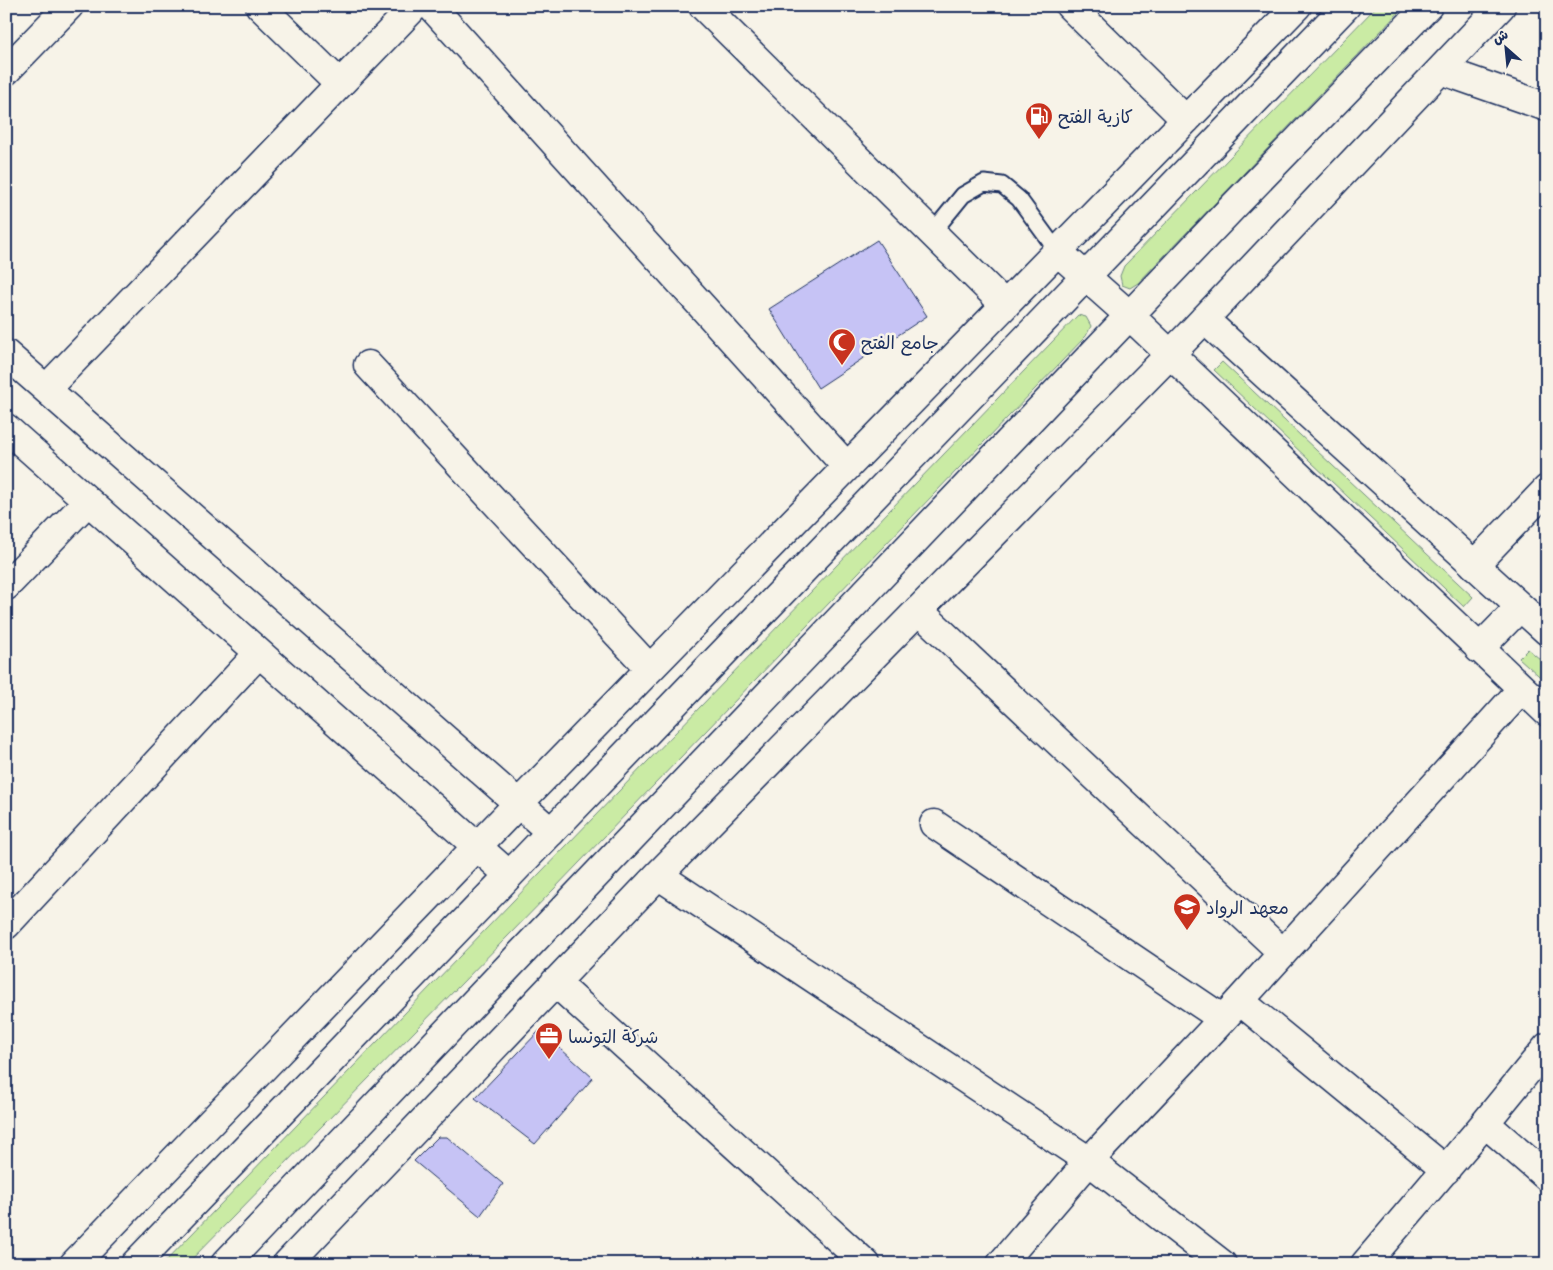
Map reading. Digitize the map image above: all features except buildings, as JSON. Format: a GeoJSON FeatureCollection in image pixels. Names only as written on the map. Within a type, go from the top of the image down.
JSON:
{"type":"FeatureCollection","features":[{"type":"Feature","properties":{"kind":"street"},"geometry":{"type":"LineString","coordinates":[[6,71],[69,6]]}},
{"type":"Feature","properties":{"kind":"street"},"geometry":{"type":"LineString","coordinates":[[260,6],[340,84]]}},
{"type":"Feature","properties":{"kind":"street"},"geometry":{"type":"LineString","coordinates":[[46,389],[415,6]]}},
{"type":"Feature","properties":{"kind":"street"},"geometry":{"type":"LineString","coordinates":[[431,6],[847,467]]}},
{"type":"Feature","properties":{"kind":"street"},"geometry":{"type":"LineString","coordinates":[[703,6],[1005,305]]}},
{"type":"Feature","properties":{"kind":"street"},"geometry":{"type":"LineString","coordinates":[[1070,6],[1186,120]]}},
{"type":"Feature","properties":{"kind":"street"},"geometry":{"type":"LineString","coordinates":[[74,1264],[519,803],[1297,6]]}},
{"type":"Feature","properties":{"kind":"street"},"geometry":{"type":"LineString","coordinates":[[135,1264],[1346,6]]}},
{"type":"Feature","properties":{"kind":"street"},"geometry":{"type":"LineString","coordinates":[[225,1264],[1428,6]]}},
{"type":"Feature","properties":{"kind":"street"},"geometry":{"type":"LineString","coordinates":[[287,1264],[658,875],[1204,319],[1501,6]]}},
{"type":"Feature","properties":{"kind":"street"},"geometry":{"type":"LineString","coordinates":[[1441,70],[1547,107]]}},
{"type":"Feature","properties":{"kind":"street"},"geometry":{"type":"LineString","coordinates":[[1057,251],[1130,316],[1479,650],[1547,712]]}},
{"type":"Feature","properties":{"kind":"street"},"geometry":{"type":"LineString","coordinates":[[1204,319],[1547,631]]}},
{"type":"Feature","properties":{"kind":"street"},"geometry":{"type":"LineString","coordinates":[[6,354],[550,832]]}},
{"type":"Feature","properties":{"kind":"street"},"geometry":{"type":"LineString","coordinates":[[368,365],[650,669]]}},
{"type":"Feature","properties":{"kind":"street"},"geometry":{"type":"LineString","coordinates":[[6,428],[509,875]]}},
{"type":"Feature","properties":{"kind":"street"},"geometry":{"type":"LineString","coordinates":[[1474,565],[1547,489]]}},
{"type":"Feature","properties":{"kind":"street"},"geometry":{"type":"LineString","coordinates":[[6,586],[88,501]]}},
{"type":"Feature","properties":{"kind":"street"},"geometry":{"type":"LineString","coordinates":[[1479,650],[1520,607]]}},
{"type":"Feature","properties":{"kind":"street"},"geometry":{"type":"LineString","coordinates":[[918,610],[1283,953]]}},
{"type":"Feature","properties":{"kind":"street"},"geometry":{"type":"LineString","coordinates":[[6,925],[259,653]]}},
{"type":"Feature","properties":{"kind":"street"},"geometry":{"type":"LineString","coordinates":[[1001,1264],[1089,1161],[1231,1010],[1522,690]]}},
{"type":"Feature","properties":{"kind":"street"},"geometry":{"type":"LineString","coordinates":[[934,824],[1231,1010],[1446,1170]]}},
{"type":"Feature","properties":{"kind":"street"},"geometry":{"type":"LineString","coordinates":[[658,875],[1089,1161],[1222,1264]]}},
{"type":"Feature","properties":{"kind":"street"},"geometry":{"type":"LineString","coordinates":[[555,982],[866,1264]]}},
{"type":"Feature","properties":{"kind":"street"},"geometry":{"type":"LineString","coordinates":[[1366,1264],[1547,1047]]}},
{"type":"Feature","properties":{"kind":"street"},"geometry":{"type":"LineString","coordinates":[[1485,1123],[1547,1177]]}},
{"type":"Feature","properties":{"kind":"lane"},"geometry":{"type":"LineString","coordinates":[[932,233],[963,194],[984,183],[1002,185],[1019,199],[1057,251]]}},
{"type":"Feature","properties":{"kind":"green space"},"geometry":{"type":"Polygon","coordinates":[[[1377,6],[1405,6],[1138,283],[1130,288],[1122,285],[1120,276],[1124,266],[1377,6]]]}},
{"type":"Feature","properties":{"kind":"green space"},"geometry":{"type":"Polygon","coordinates":[[[1078,315],[1086,317],[1091,326],[1086,336],[553,890],[187,1264],[163,1264],[1078,315]]]}},
{"type":"Feature","properties":{"kind":"green space"},"geometry":{"type":"Polygon","coordinates":[[[1222,362],[1473,597],[1464,607],[1214,370],[1222,362]]]}},
{"type":"Feature","properties":{"kind":"green space"},"geometry":{"type":"Polygon","coordinates":[[[1528,649],[1547,665],[1547,683],[1519,658],[1528,649]]]}},
{"type":"Feature","properties":{"kind":"place","name":"كازية الفتح"},"geometry":{"type":"Point","coordinates":[1039,140]}},
{"type":"Feature","properties":{"kind":"place","name":"جامع الفتح"},"geometry":{"type":"Point","coordinates":[842,366]}},
{"type":"Feature","properties":{"kind":"place","name":"معهد الرواد"},"geometry":{"type":"Point","coordinates":[1187,931]}},
{"type":"Feature","properties":{"kind":"place","name":"شركة التونسا"},"geometry":{"type":"Point","coordinates":[549,1060]}}]}
